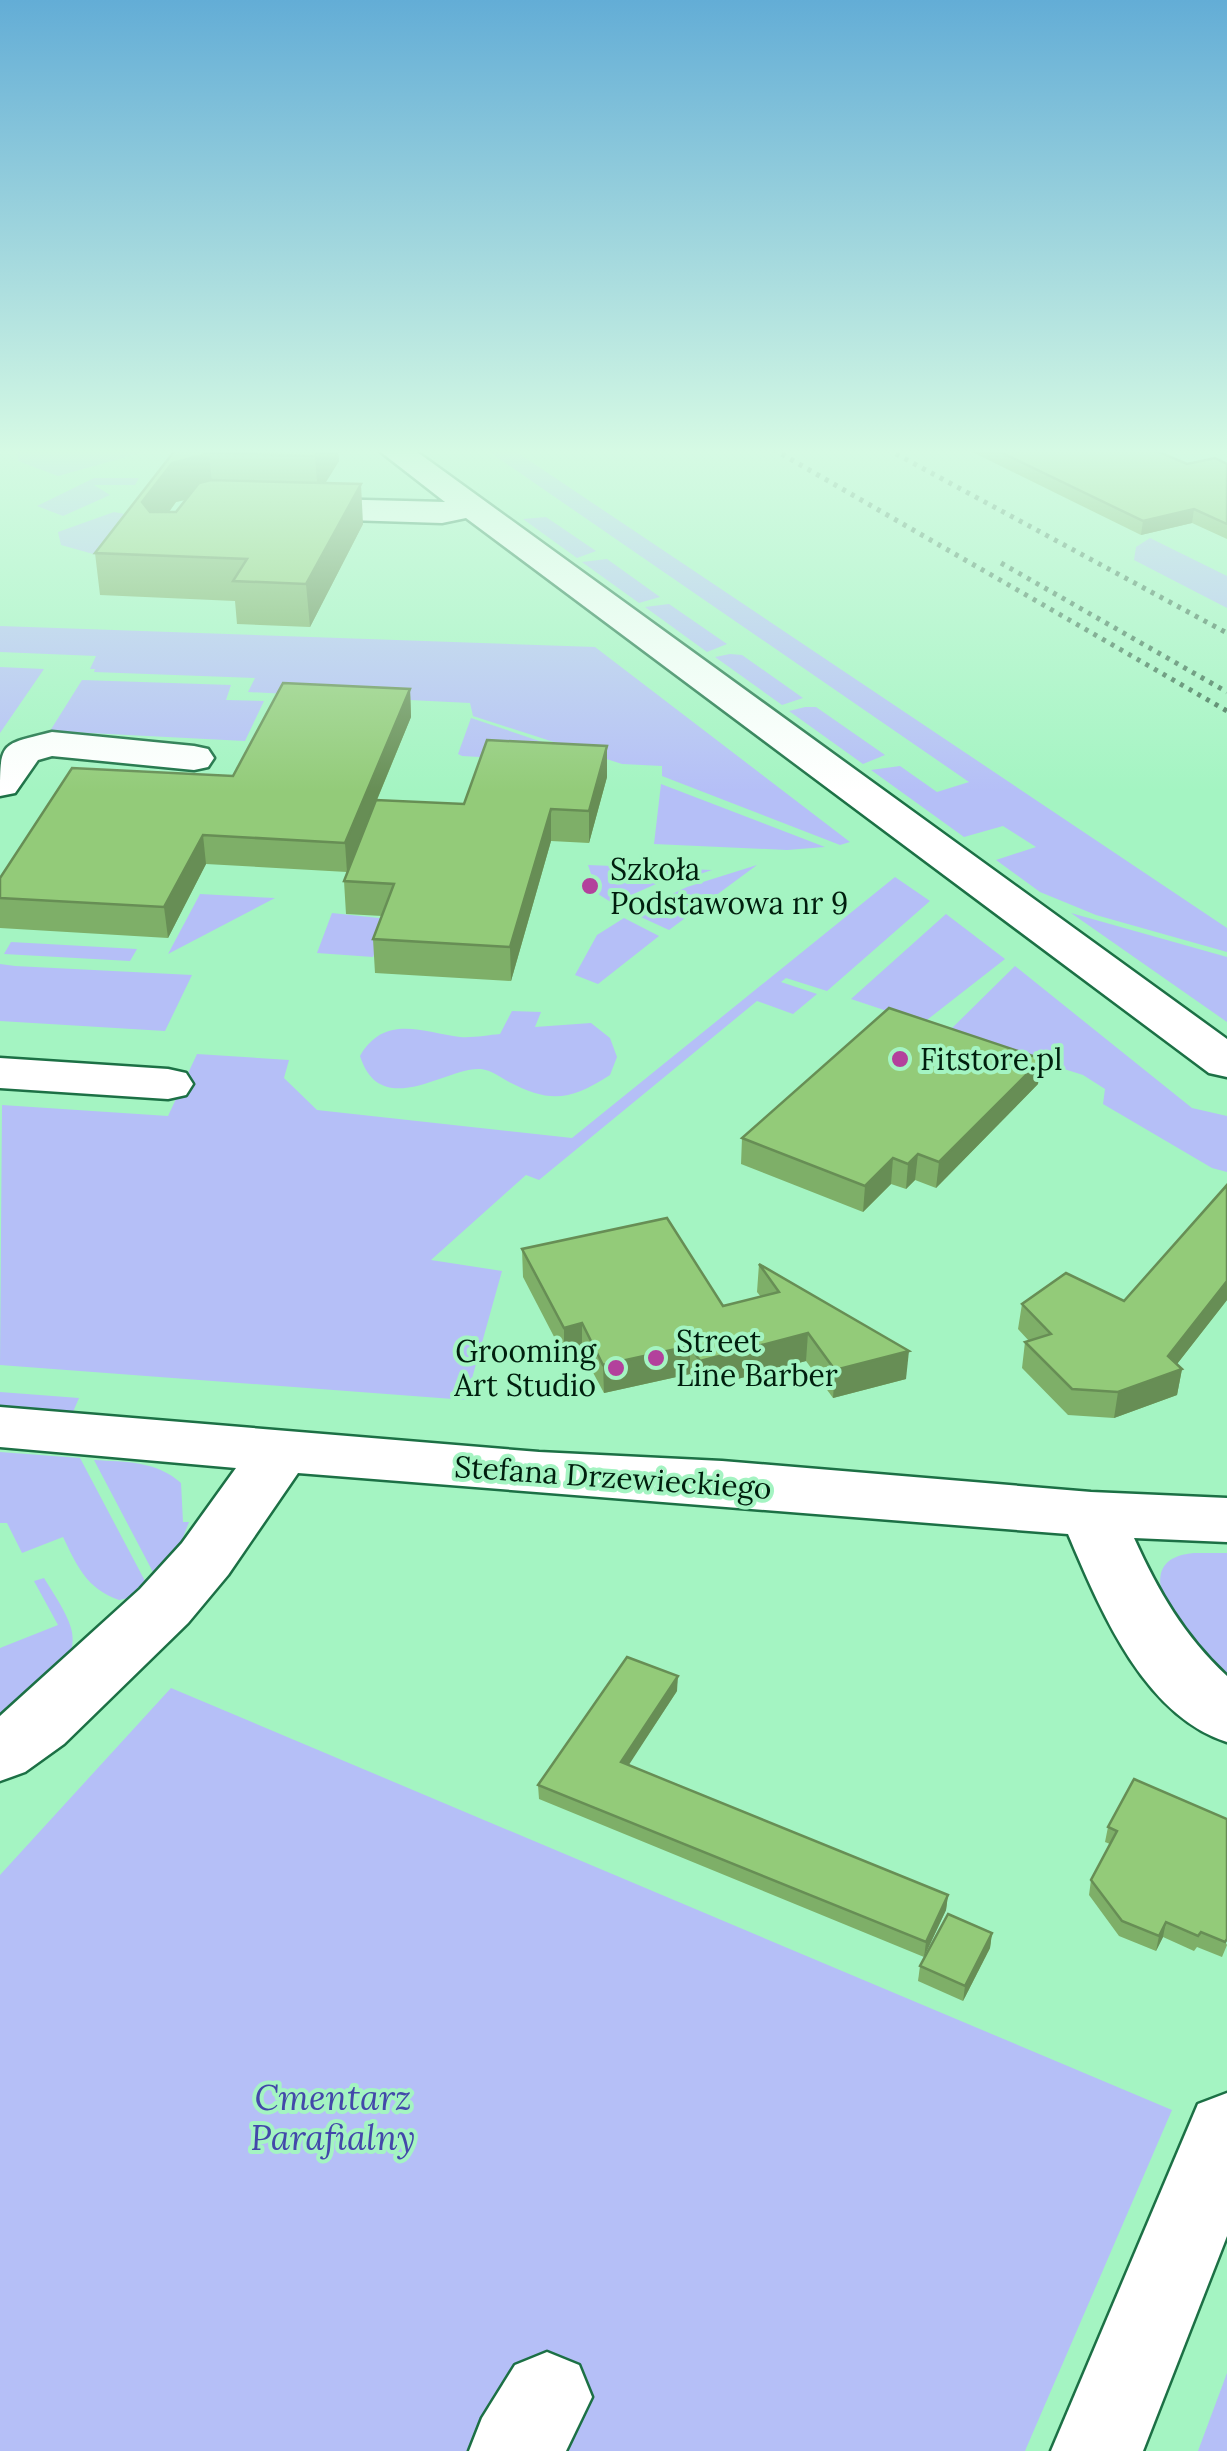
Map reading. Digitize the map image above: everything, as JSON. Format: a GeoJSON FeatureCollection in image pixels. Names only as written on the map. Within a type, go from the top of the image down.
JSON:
{"type":"FeatureCollection","features":[{"type":"Feature","properties":{"kind":"street"},"geometry":{"type":"LineString","coordinates":[[550,563],[1227,1062]]}},
{"type":"Feature","properties":{"kind":"street"},"geometry":{"type":"LineString","coordinates":[[0,784],[24,751],[52,744],[194,758]]}},
{"type":"Feature","properties":{"kind":"street"},"geometry":{"type":"LineString","coordinates":[[0,1073],[168,1084]]}},
{"type":"Feature","properties":{"kind":"street","name":"Stefana Drzewieckiego"},"geometry":{"type":"LineString","coordinates":[[0,1428],[1090,1514],[1227,1520]]}},
{"type":"Feature","properties":{"kind":"street"},"geometry":{"type":"LineString","coordinates":[[0,1753],[39,1725],[164,1606],[206,1559],[280,1453]]}},
{"type":"Feature","properties":{"kind":"street"},"geometry":{"type":"LineString","coordinates":[[1090,1514],[1140,1622],[1170,1662],[1227,1715]]}},
{"type":"Feature","properties":{"kind":"street"},"geometry":{"type":"LineString","coordinates":[[1097,2451],[1227,2130]]}},
{"type":"Feature","properties":{"kind":"green space"},"geometry":{"type":"Polygon","coordinates":[[[584,563],[613,563],[660,597],[639,603],[584,563]]]}},
{"type":"Feature","properties":{"kind":"green space"},"geometry":{"type":"Polygon","coordinates":[[[651,563],[683,563],[1227,928],[1227,952],[1096,915],[1040,892],[996,860],[1036,847],[1003,826],[964,837],[871,770],[900,766],[937,792],[969,782],[651,563]]]}},
{"type":"Feature","properties":{"kind":"green space"},"geometry":{"type":"Polygon","coordinates":[[[1141,563],[1201,563],[1227,576],[1227,608],[1141,563]]]}},
{"type":"Feature","properties":{"kind":"green space"},"geometry":{"type":"Polygon","coordinates":[[[669,604],[727,644],[707,652],[645,607],[669,604]]]}},
{"type":"Feature","properties":{"kind":"green space"},"geometry":{"type":"Polygon","coordinates":[[[0,626],[595,647],[850,842],[840,845],[662,776],[662,766],[622,764],[473,716],[470,703],[248,692],[255,678],[94,672],[90,669],[96,656],[0,652],[0,626]]]}},
{"type":"Feature","properties":{"kind":"green space"},"geometry":{"type":"Polygon","coordinates":[[[742,655],[803,698],[782,705],[715,657],[742,655]]]}},
{"type":"Feature","properties":{"kind":"green space"},"geometry":{"type":"Polygon","coordinates":[[[0,667],[44,669],[0,733],[0,667]]]}},
{"type":"Feature","properties":{"kind":"green space"},"geometry":{"type":"Polygon","coordinates":[[[82,680],[231,685],[226,700],[264,701],[245,741],[50,731],[82,680]]]}},
{"type":"Feature","properties":{"kind":"green space"},"geometry":{"type":"Polygon","coordinates":[[[816,707],[885,755],[863,764],[789,711],[816,707]]]}},
{"type":"Feature","properties":{"kind":"green space"},"geometry":{"type":"Polygon","coordinates":[[[471,718],[608,764],[462,756],[458,754],[471,718]]]}},
{"type":"Feature","properties":{"kind":"green space"},"geometry":{"type":"Polygon","coordinates":[[[661,784],[825,847],[787,850],[654,844],[661,784]]]}},
{"type":"Feature","properties":{"kind":"green space"},"geometry":{"type":"Polygon","coordinates":[[[588,865],[712,870],[691,877],[681,873],[622,899],[630,905],[622,909],[598,894],[588,865]]]}},
{"type":"Feature","properties":{"kind":"green space"},"geometry":{"type":"Polygon","coordinates":[[[757,865],[669,930],[632,913],[687,887],[757,865]]]}},
{"type":"Feature","properties":{"kind":"green space"},"geometry":{"type":"Polygon","coordinates":[[[895,877],[930,901],[827,991],[786,978],[781,982],[817,994],[793,1014],[757,1001],[539,1180],[526,1175],[431,1260],[502,1271],[466,1400],[0,1365],[2,1105],[168,1116],[197,1054],[289,1060],[284,1078],[317,1110],[572,1138],[895,877]]]}},
{"type":"Feature","properties":{"kind":"green space"},"geometry":{"type":"Polygon","coordinates":[[[200,894],[275,898],[168,954],[200,894]]]}},
{"type":"Feature","properties":{"kind":"green space"},"geometry":{"type":"Polygon","coordinates":[[[332,913],[388,919],[373,957],[317,953],[332,913]]]}},
{"type":"Feature","properties":{"kind":"green space"},"geometry":{"type":"Polygon","coordinates":[[[1071,913],[1227,957],[1227,1022],[1071,913]]]}},
{"type":"Feature","properties":{"kind":"green space"},"geometry":{"type":"Polygon","coordinates":[[[946,914],[1005,959],[923,1023],[851,999],[946,914]]]}},
{"type":"Feature","properties":{"kind":"green space"},"geometry":{"type":"Polygon","coordinates":[[[624,918],[659,936],[598,984],[575,975],[597,935],[624,918]]]}},
{"type":"Feature","properties":{"kind":"green space"},"geometry":{"type":"Polygon","coordinates":[[[11,942],[137,949],[130,961],[4,954],[11,942]]]}},
{"type":"Feature","properties":{"kind":"green space"},"geometry":{"type":"Polygon","coordinates":[[[0,964],[192,975],[165,1031],[0,1021],[0,964]]]}},
{"type":"Feature","properties":{"kind":"green space"},"geometry":{"type":"Polygon","coordinates":[[[1015,966],[1192,1108],[1227,1116],[1227,1172],[1212,1168],[1103,1104],[1105,1089],[1083,1075],[948,1032],[1015,966]]]}},
{"type":"Feature","properties":{"kind":"green space"},"geometry":{"type":"Polygon","coordinates":[[[512,1011],[541,1012],[535,1027],[591,1023],[610,1038],[617,1057],[610,1075],[583,1090],[560,1096],[536,1093],[481,1069],[399,1088],[383,1085],[370,1075],[360,1056],[381,1034],[393,1030],[465,1037],[500,1034],[512,1011]]]}},
{"type":"Feature","properties":{"kind":"green space"},"geometry":{"type":"Polygon","coordinates":[[[0,1392],[79,1398],[73,1412],[0,1407],[0,1392]]]}},
{"type":"Feature","properties":{"kind":"green space"},"geometry":{"type":"Polygon","coordinates":[[[0,1452],[80,1458],[145,1581],[129,1598],[119,1600],[91,1583],[63,1537],[22,1553],[7,1523],[0,1523],[0,1452]]]}},
{"type":"Feature","properties":{"kind":"green space"},"geometry":{"type":"Polygon","coordinates":[[[94,1460],[151,1467],[181,1483],[183,1522],[189,1522],[180,1545],[154,1574],[94,1460]]]}},
{"type":"Feature","properties":{"kind":"green space"},"geometry":{"type":"Polygon","coordinates":[[[1227,1553],[1227,1684],[1156,1595],[1162,1592],[1161,1575],[1166,1564],[1178,1556],[1227,1553]]]}},
{"type":"Feature","properties":{"kind":"green space"},"geometry":{"type":"Polygon","coordinates":[[[44,1578],[71,1628],[69,1658],[50,1684],[0,1727],[0,1648],[58,1625],[34,1581],[44,1578]]]}},
{"type":"Feature","properties":{"kind":"green space","name":"Cmentarz Parafialny"},"geometry":{"type":"Polygon","coordinates":[[[171,1688],[1172,2110],[1025,2451],[0,2451],[0,1875],[171,1688]]]}},
{"type":"Feature","properties":{"kind":"green space"},"geometry":{"type":"Polygon","coordinates":[[[1227,2373],[1227,2451],[1198,2451],[1227,2373]]]}},
{"type":"Feature","properties":{"kind":"building"},"geometry":{"type":"Polygon","coordinates":[[[244,563],[317,563],[306,584],[233,581],[244,563]]]}},
{"type":"Feature","properties":{"kind":"building"},"geometry":{"type":"Polygon","coordinates":[[[283,683],[410,689],[345,843],[203,835],[164,907],[0,898],[0,878],[72,768],[233,776],[283,683]]]}},
{"type":"Feature","properties":{"kind":"building"},"geometry":{"type":"Polygon","coordinates":[[[487,740],[607,746],[589,811],[551,809],[510,947],[373,939],[394,884],[344,881],[376,800],[464,804],[487,740]]]}},
{"type":"Feature","properties":{"kind":"building"},"geometry":{"type":"Polygon","coordinates":[[[889,1008],[1042,1059],[939,1162],[918,1154],[908,1164],[893,1158],[865,1186],[742,1138],[889,1008]]]}},
{"type":"Feature","properties":{"kind":"building"},"geometry":{"type":"Polygon","coordinates":[[[1227,1185],[1227,1281],[1168,1356],[1182,1369],[1118,1392],[1072,1389],[1025,1342],[1051,1334],[1022,1304],[1066,1273],[1124,1301],[1227,1185]]]}},
{"type":"Feature","properties":{"kind":"building"},"geometry":{"type":"Polygon","coordinates":[[[667,1218],[723,1306],[779,1292],[759,1264],[909,1351],[835,1370],[808,1333],[700,1361],[690,1346],[603,1365],[582,1323],[564,1328],[522,1249],[667,1218]]]}},
{"type":"Feature","properties":{"kind":"building"},"geometry":{"type":"Polygon","coordinates":[[[627,1657],[678,1676],[621,1762],[948,1895],[926,1942],[538,1785],[627,1657]]]}},
{"type":"Feature","properties":{"kind":"building"},"geometry":{"type":"Polygon","coordinates":[[[1134,1779],[1227,1819],[1225,1942],[1166,1922],[1159,1936],[1122,1921],[1091,1880],[1117,1831],[1108,1827],[1134,1779]]]}},
{"type":"Feature","properties":{"kind":"building"},"geometry":{"type":"Polygon","coordinates":[[[948,1914],[992,1933],[965,1986],[920,1966],[948,1914]]]}},
{"type":"Feature","properties":{"kind":"railway"},"geometry":{"type":"LineString","coordinates":[[971,563],[1227,711]]}},
{"type":"Feature","properties":{"kind":"railway"},"geometry":{"type":"LineString","coordinates":[[1002,563],[1227,692]]}},
{"type":"Feature","properties":{"kind":"railway"},"geometry":{"type":"LineString","coordinates":[[1098,563],[1227,633]]}},
{"type":"Feature","properties":{"kind":"place","name":"Szkoła Podstawowa nr 9"},"geometry":{"type":"Point","coordinates":[590,886]}},
{"type":"Feature","properties":{"kind":"place","name":"Fitstore.pl"},"geometry":{"type":"Point","coordinates":[900,1059]}},
{"type":"Feature","properties":{"kind":"place","name":"Street Line Barber"},"geometry":{"type":"Point","coordinates":[656,1358]}},
{"type":"Feature","properties":{"kind":"place","name":"Grooming Art Studio"},"geometry":{"type":"Point","coordinates":[616,1368]}}]}
